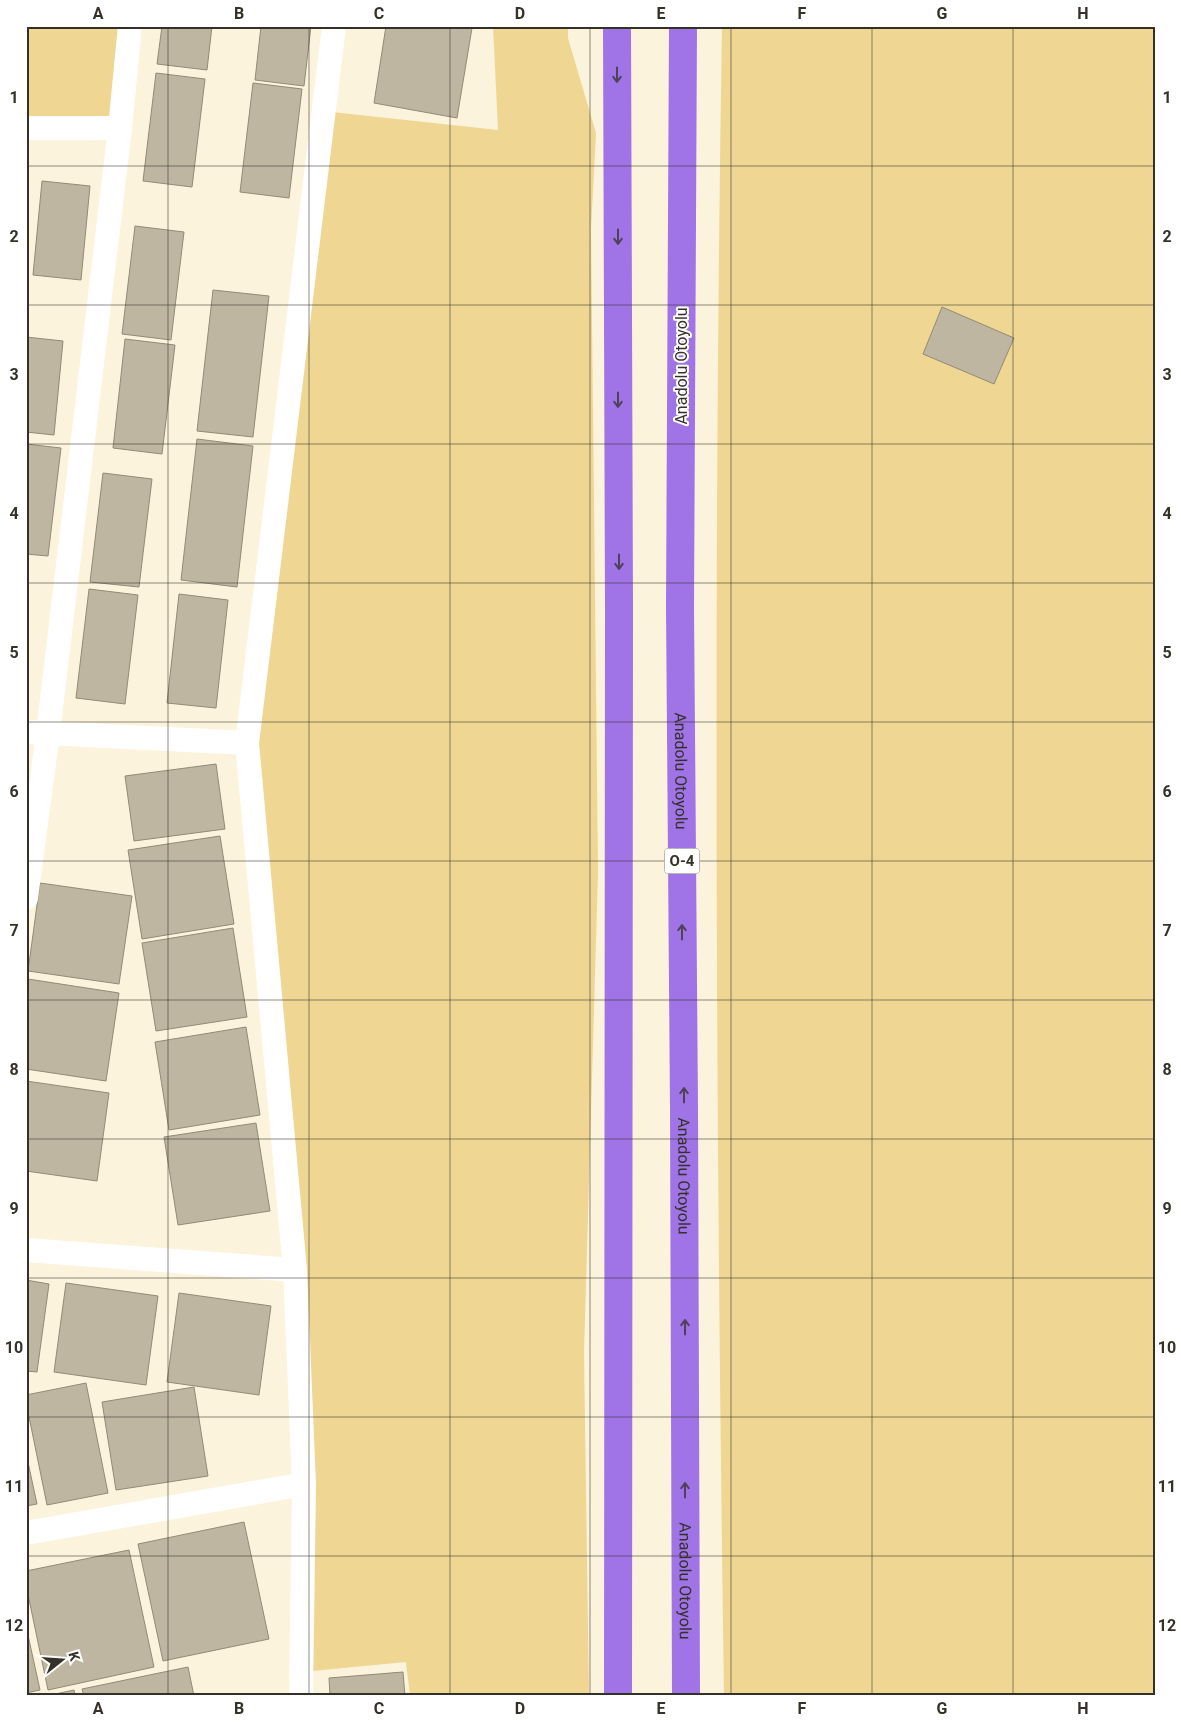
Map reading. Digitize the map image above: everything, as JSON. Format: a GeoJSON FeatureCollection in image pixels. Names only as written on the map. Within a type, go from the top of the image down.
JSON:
{"type":"FeatureCollection","features":[{"type":"Feature","properties":{"kind":"highway"},"geometry":{"type":"LineString","coordinates":[[617,26],[619,609],[618,1696]]}},
{"type":"Feature","properties":{"kind":"highway","name":"Anadolu Otoyolu"},"geometry":{"type":"LineString","coordinates":[[683,26],[680,607],[686,1696]]}},
{"type":"Feature","properties":{"kind":"street"},"geometry":{"type":"LineString","coordinates":[[26,898],[37,732],[120,128],[130,26]]}},
{"type":"Feature","properties":{"kind":"street"},"geometry":{"type":"LineString","coordinates":[[301,1696],[304,1484],[295,1270],[247,743],[334,26]]}},
{"type":"Feature","properties":{"kind":"street"},"geometry":{"type":"LineString","coordinates":[[26,128],[120,128]]}},
{"type":"Feature","properties":{"kind":"street"},"geometry":{"type":"LineString","coordinates":[[37,732],[247,743]]}},
{"type":"Feature","properties":{"kind":"street"},"geometry":{"type":"LineString","coordinates":[[26,1250],[295,1270]]}},
{"type":"Feature","properties":{"kind":"street"},"geometry":{"type":"LineString","coordinates":[[26,1533],[304,1484]]}},
{"type":"Feature","properties":{"kind":"shaded area"},"geometry":{"type":"Polygon","coordinates":[[[26,26],[130,26],[120,128],[26,128],[26,26]]]}},
{"type":"Feature","properties":{"kind":"shaded area"},"geometry":{"type":"Polygon","coordinates":[[[493,26],[568,26],[568,38],[596,133],[591,229],[598,872],[584,1353],[589,1696],[410,1696],[406,1662],[302,1672],[304,1484],[247,743],[323,111],[498,130],[493,26]]]}},
{"type":"Feature","properties":{"kind":"shaded area"},"geometry":{"type":"Polygon","coordinates":[[[722,26],[1155,26],[1155,1696],[724,1696],[717,861],[717,444],[722,26]]]}},
{"type":"Feature","properties":{"kind":"building"},"geometry":{"type":"Polygon","coordinates":[[[162,26],[212,26],[207,70],[157,64],[162,26]]]}},
{"type":"Feature","properties":{"kind":"building"},"geometry":{"type":"Polygon","coordinates":[[[261,26],[311,26],[304,86],[255,80],[261,26]]]}},
{"type":"Feature","properties":{"kind":"building"},"geometry":{"type":"Polygon","coordinates":[[[386,26],[463,26],[472,28],[457,118],[374,103],[386,26]]]}},
{"type":"Feature","properties":{"kind":"building"},"geometry":{"type":"Polygon","coordinates":[[[156,73],[205,79],[192,187],[143,181],[156,73]]]}},
{"type":"Feature","properties":{"kind":"building"},"geometry":{"type":"Polygon","coordinates":[[[253,83],[302,89],[289,198],[240,192],[253,83]]]}},
{"type":"Feature","properties":{"kind":"building"},"geometry":{"type":"Polygon","coordinates":[[[42,181],[90,186],[81,280],[33,275],[42,181]]]}},
{"type":"Feature","properties":{"kind":"building"},"geometry":{"type":"Polygon","coordinates":[[[135,226],[184,232],[171,340],[122,334],[135,226]]]}},
{"type":"Feature","properties":{"kind":"building"},"geometry":{"type":"Polygon","coordinates":[[[213,290],[269,296],[253,437],[197,431],[213,290]]]}},
{"type":"Feature","properties":{"kind":"building"},"geometry":{"type":"Polygon","coordinates":[[[942,307],[1014,338],[994,384],[923,354],[942,307]]]}},
{"type":"Feature","properties":{"kind":"building"},"geometry":{"type":"Polygon","coordinates":[[[26,337],[63,341],[54,435],[26,432],[26,337]]]}},
{"type":"Feature","properties":{"kind":"building"},"geometry":{"type":"Polygon","coordinates":[[[125,339],[175,345],[162,454],[113,448],[125,339]]]}},
{"type":"Feature","properties":{"kind":"building"},"geometry":{"type":"Polygon","coordinates":[[[197,439],[253,446],[237,587],[181,580],[197,439]]]}},
{"type":"Feature","properties":{"kind":"building"},"geometry":{"type":"Polygon","coordinates":[[[26,444],[61,448],[48,556],[26,554],[26,444]]]}},
{"type":"Feature","properties":{"kind":"building"},"geometry":{"type":"Polygon","coordinates":[[[103,473],[152,479],[139,587],[90,582],[103,473]]]}},
{"type":"Feature","properties":{"kind":"building"},"geometry":{"type":"Polygon","coordinates":[[[89,589],[138,595],[125,704],[76,698],[89,589]]]}},
{"type":"Feature","properties":{"kind":"building"},"geometry":{"type":"Polygon","coordinates":[[[179,594],[228,600],[216,708],[167,703],[179,594]]]}},
{"type":"Feature","properties":{"kind":"building"},"geometry":{"type":"Polygon","coordinates":[[[216,764],[225,829],[134,841],[125,776],[216,764]]]}},
{"type":"Feature","properties":{"kind":"building"},"geometry":{"type":"Polygon","coordinates":[[[220,836],[234,924],[142,939],[128,850],[220,836]]]}},
{"type":"Feature","properties":{"kind":"building"},"geometry":{"type":"Polygon","coordinates":[[[40,883],[132,896],[119,984],[28,971],[40,883]]]}},
{"type":"Feature","properties":{"kind":"building"},"geometry":{"type":"Polygon","coordinates":[[[233,928],[247,1017],[156,1031],[142,943],[233,928]]]}},
{"type":"Feature","properties":{"kind":"building"},"geometry":{"type":"Polygon","coordinates":[[[28,979],[119,993],[106,1081],[26,1069],[26,990],[28,979]]]}},
{"type":"Feature","properties":{"kind":"building"},"geometry":{"type":"Polygon","coordinates":[[[246,1027],[260,1115],[169,1130],[155,1042],[246,1027]]]}},
{"type":"Feature","properties":{"kind":"building"},"geometry":{"type":"Polygon","coordinates":[[[26,1081],[109,1093],[97,1181],[26,1171],[26,1081]]]}},
{"type":"Feature","properties":{"kind":"building"},"geometry":{"type":"Polygon","coordinates":[[[256,1123],[270,1211],[178,1225],[164,1137],[256,1123]]]}},
{"type":"Feature","properties":{"kind":"building"},"geometry":{"type":"Polygon","coordinates":[[[26,1280],[49,1284],[37,1372],[26,1371],[26,1280]]]}},
{"type":"Feature","properties":{"kind":"building"},"geometry":{"type":"Polygon","coordinates":[[[66,1283],[158,1296],[146,1385],[54,1372],[66,1283]]]}},
{"type":"Feature","properties":{"kind":"building"},"geometry":{"type":"Polygon","coordinates":[[[179,1293],[271,1306],[259,1395],[167,1382],[179,1293]]]}},
{"type":"Feature","properties":{"kind":"building"},"geometry":{"type":"Polygon","coordinates":[[[86,1383],[108,1493],[47,1505],[26,1395],[86,1383]]]}},
{"type":"Feature","properties":{"kind":"building"},"geometry":{"type":"Polygon","coordinates":[[[194,1387],[208,1476],[116,1490],[102,1402],[194,1387]]]}},
{"type":"Feature","properties":{"kind":"building"},"geometry":{"type":"Polygon","coordinates":[[[26,1453],[37,1504],[26,1506],[26,1453]]]}},
{"type":"Feature","properties":{"kind":"building"},"geometry":{"type":"Polygon","coordinates":[[[244,1522],[269,1639],[163,1661],[138,1544],[244,1522]]]}},
{"type":"Feature","properties":{"kind":"building"},"geometry":{"type":"Polygon","coordinates":[[[129,1550],[154,1667],[48,1690],[26,1585],[26,1571],[129,1550]]]}},
{"type":"Feature","properties":{"kind":"building"},"geometry":{"type":"Polygon","coordinates":[[[26,1626],[40,1690],[26,1693],[26,1626]]]}},
{"type":"Feature","properties":{"kind":"building"},"geometry":{"type":"Polygon","coordinates":[[[188,1667],[194,1696],[84,1696],[82,1689],[188,1667]]]}},
{"type":"Feature","properties":{"kind":"building"},"geometry":{"type":"Polygon","coordinates":[[[403,1672],[405,1696],[330,1696],[329,1678],[403,1672]]]}},
{"type":"Feature","properties":{"kind":"building"},"geometry":{"type":"Polygon","coordinates":[[[74,1690],[75,1696],[46,1696],[74,1690]]]}}]}
